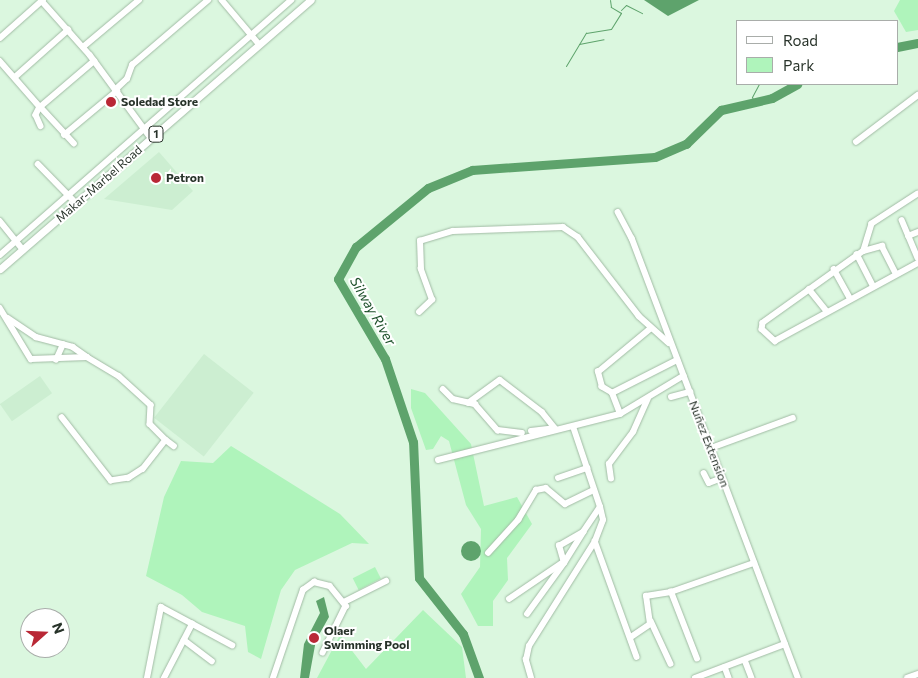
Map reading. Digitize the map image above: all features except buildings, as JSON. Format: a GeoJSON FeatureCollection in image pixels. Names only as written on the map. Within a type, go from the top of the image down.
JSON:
{"type":"FeatureCollection","features":[{"type":"Feature","properties":{"kind":"main road","name":"Makar-Marbel Road"},"geometry":{"type":"LineString","coordinates":[[0,269],[311,0]]}},
{"type":"Feature","properties":{"kind":"street"},"geometry":{"type":"LineString","coordinates":[[83,47],[140,0]]}},
{"type":"Feature","properties":{"kind":"street"},"geometry":{"type":"LineString","coordinates":[[64,135],[127,79],[132,65],[208,0]]}},
{"type":"Feature","properties":{"kind":"street"},"geometry":{"type":"LineString","coordinates":[[222,0],[259,44]]}},
{"type":"Feature","properties":{"kind":"street"},"geometry":{"type":"LineString","coordinates":[[0,255],[70,196],[291,0]]}},
{"type":"Feature","properties":{"kind":"street"},"geometry":{"type":"LineString","coordinates":[[0,38],[43,1],[83,47],[151,138]]}},
{"type":"Feature","properties":{"kind":"street"},"geometry":{"type":"LineString","coordinates":[[15,77],[68,30]]}},
{"type":"Feature","properties":{"kind":"street"},"geometry":{"type":"LineString","coordinates":[[0,60],[64,135],[74,144]]}},
{"type":"Feature","properties":{"kind":"street"},"geometry":{"type":"LineString","coordinates":[[41,126],[36,115],[40,107],[94,61]]}},
{"type":"Feature","properties":{"kind":"street"},"geometry":{"type":"LineString","coordinates":[[856,142],[918,95]]}},
{"type":"Feature","properties":{"kind":"street"},"geometry":{"type":"LineString","coordinates":[[38,164],[76,203]]}},
{"type":"Feature","properties":{"kind":"street"},"geometry":{"type":"LineString","coordinates":[[864,251],[872,224],[918,194]]}},
{"type":"Feature","properties":{"kind":"street","name":"Nuñez Extension"},"geometry":{"type":"LineString","coordinates":[[618,212],[632,238],[798,678]]}},
{"type":"Feature","properties":{"kind":"street"},"geometry":{"type":"LineString","coordinates":[[902,220],[918,258]]}},
{"type":"Feature","properties":{"kind":"street"},"geometry":{"type":"LineString","coordinates":[[0,221],[23,249]]}},
{"type":"Feature","properties":{"kind":"street"},"geometry":{"type":"LineString","coordinates":[[419,312],[432,300],[421,269],[420,241],[453,230],[563,227],[578,237],[650,329],[671,345]]}},
{"type":"Feature","properties":{"kind":"street"},"geometry":{"type":"LineString","coordinates":[[908,236],[918,232]]}},
{"type":"Feature","properties":{"kind":"street"},"geometry":{"type":"LineString","coordinates":[[896,274],[882,246],[864,251],[834,269],[762,324],[771,341],[918,263]]}},
{"type":"Feature","properties":{"kind":"street"},"geometry":{"type":"LineString","coordinates":[[857,254],[873,286]]}},
{"type":"Feature","properties":{"kind":"street"},"geometry":{"type":"LineString","coordinates":[[834,269],[850,298]]}},
{"type":"Feature","properties":{"kind":"street"},"geometry":{"type":"LineString","coordinates":[[809,289],[827,311]]}},
{"type":"Feature","properties":{"kind":"street"},"geometry":{"type":"LineString","coordinates":[[0,308],[28,356],[39,361],[87,357]]}},
{"type":"Feature","properties":{"kind":"street"},"geometry":{"type":"LineString","coordinates":[[6,316],[36,337],[63,344],[87,357],[146,400],[154,411],[150,424],[174,446]]}},
{"type":"Feature","properties":{"kind":"street"},"geometry":{"type":"LineString","coordinates":[[620,414],[612,393],[602,387],[598,372],[650,329]]}},
{"type":"Feature","properties":{"kind":"street"},"geometry":{"type":"LineString","coordinates":[[56,360],[63,344]]}},
{"type":"Feature","properties":{"kind":"street"},"geometry":{"type":"LineString","coordinates":[[612,393],[677,360]]}},
{"type":"Feature","properties":{"kind":"street"},"geometry":{"type":"LineString","coordinates":[[444,388],[453,399],[476,404],[494,426],[509,434],[573,427],[596,417],[620,414],[683,376]]}},
{"type":"Feature","properties":{"kind":"street"},"geometry":{"type":"LineString","coordinates":[[468,402],[500,380],[556,429]]}},
{"type":"Feature","properties":{"kind":"street"},"geometry":{"type":"LineString","coordinates":[[671,397],[690,392]]}},
{"type":"Feature","properties":{"kind":"street"},"geometry":{"type":"LineString","coordinates":[[611,479],[611,460],[633,432],[648,398]]}},
{"type":"Feature","properties":{"kind":"street"},"geometry":{"type":"LineString","coordinates":[[62,418],[111,481],[129,478],[143,469],[166,440]]}},
{"type":"Feature","properties":{"kind":"street"},"geometry":{"type":"LineString","coordinates":[[711,448],[793,418]]}},
{"type":"Feature","properties":{"kind":"street"},"geometry":{"type":"LineString","coordinates":[[531,678],[526,660],[529,646],[595,541],[603,520],[573,427]]}},
{"type":"Feature","properties":{"kind":"street"},"geometry":{"type":"LineString","coordinates":[[438,460],[556,429]]}},
{"type":"Feature","properties":{"kind":"street"},"geometry":{"type":"LineString","coordinates":[[558,478],[587,468]]}},
{"type":"Feature","properties":{"kind":"street"},"geometry":{"type":"LineString","coordinates":[[704,473],[709,483],[722,478]]}},
{"type":"Feature","properties":{"kind":"street"},"geometry":{"type":"LineString","coordinates":[[488,552],[500,534],[518,520],[536,490],[546,488],[565,504],[594,490]]}},
{"type":"Feature","properties":{"kind":"street"},"geometry":{"type":"LineString","coordinates":[[527,614],[600,507]]}},
{"type":"Feature","properties":{"kind":"street"},"geometry":{"type":"LineString","coordinates":[[564,562],[559,546],[583,532]]}},
{"type":"Feature","properties":{"kind":"street"},"geometry":{"type":"LineString","coordinates":[[595,541],[637,657]]}},
{"type":"Feature","properties":{"kind":"street"},"geometry":{"type":"LineString","coordinates":[[509,599],[550,574],[564,562]]}},
{"type":"Feature","properties":{"kind":"street"},"geometry":{"type":"LineString","coordinates":[[671,664],[651,620],[646,596],[671,592],[754,563]]}},
{"type":"Feature","properties":{"kind":"street"},"geometry":{"type":"LineString","coordinates":[[344,602],[386,581]]}},
{"type":"Feature","properties":{"kind":"street"},"geometry":{"type":"LineString","coordinates":[[273,678],[306,586],[323,582],[344,602],[345,612],[323,653]]}},
{"type":"Feature","properties":{"kind":"street"},"geometry":{"type":"LineString","coordinates":[[671,592],[697,659]]}},
{"type":"Feature","properties":{"kind":"street"},"geometry":{"type":"LineString","coordinates":[[147,678],[159,614],[167,611],[232,645]]}},
{"type":"Feature","properties":{"kind":"street"},"geometry":{"type":"LineString","coordinates":[[631,637],[647,630],[651,620]]}},
{"type":"Feature","properties":{"kind":"street"},"geometry":{"type":"LineString","coordinates":[[164,678],[192,624]]}},
{"type":"Feature","properties":{"kind":"street"},"geometry":{"type":"LineString","coordinates":[[184,640],[212,661]]}},
{"type":"Feature","properties":{"kind":"street"},"geometry":{"type":"LineString","coordinates":[[695,678],[706,676],[785,644]]}},
{"type":"Feature","properties":{"kind":"street"},"geometry":{"type":"LineString","coordinates":[[745,660],[752,678]]}},
{"type":"Feature","properties":{"kind":"street"},"geometry":{"type":"LineString","coordinates":[[725,667],[729,678]]}},
{"type":"Feature","properties":{"kind":"shaded area"},"geometry":{"type":"Polygon","coordinates":[[[644,0],[699,0],[668,16],[644,0]]]}},
{"type":"Feature","properties":{"kind":"shaded area"},"geometry":{"type":"Polygon","coordinates":[[[159,152],[193,191],[172,210],[104,199],[159,152]]]}},
{"type":"Feature","properties":{"kind":"shaded area"},"geometry":{"type":"Polygon","coordinates":[[[204,354],[254,393],[204,457],[154,418],[204,354]]]}},
{"type":"Feature","properties":{"kind":"shaded area"},"geometry":{"type":"Polygon","coordinates":[[[40,376],[52,393],[12,421],[0,404],[40,376]]]}},
{"type":"Feature","properties":{"kind":"shaded area"},"geometry":{"type":"Polygon","coordinates":[[[471,541],[478,544],[481,551],[478,558],[471,561],[464,558],[461,551],[464,544],[471,541]]]}},
{"type":"Feature","properties":{"kind":"shaded area","name":"Olaer Swimming Pool"},"geometry":{"type":"Polygon","coordinates":[[[324,597],[329,617],[316,640],[309,678],[300,678],[304,644],[320,613],[316,601],[324,597]]]}},
{"type":"Feature","properties":{"kind":"green space"},"geometry":{"type":"Polygon","coordinates":[[[900,0],[918,0],[918,30],[906,32],[894,11],[900,0]]]}},
{"type":"Feature","properties":{"kind":"green space"},"geometry":{"type":"Polygon","coordinates":[[[411,389],[425,393],[471,444],[484,506],[517,497],[532,524],[507,558],[508,580],[493,601],[493,626],[478,626],[461,594],[480,567],[481,529],[466,505],[449,441],[441,436],[433,449],[426,450],[411,408],[411,389]]]}},
{"type":"Feature","properties":{"kind":"green space"},"geometry":{"type":"Polygon","coordinates":[[[231,446],[340,514],[369,544],[352,543],[295,570],[281,590],[261,659],[248,652],[245,626],[202,612],[182,595],[146,576],[164,497],[181,461],[213,463],[231,446]]]}},
{"type":"Feature","properties":{"kind":"green space"},"geometry":{"type":"Polygon","coordinates":[[[375,567],[381,579],[359,590],[353,578],[375,567]]]}},
{"type":"Feature","properties":{"kind":"green space"},"geometry":{"type":"Polygon","coordinates":[[[423,610],[462,647],[466,678],[317,678],[340,635],[366,669],[423,610]]]}},
{"type":"Feature","properties":{"kind":"waterway"},"geometry":{"type":"LineString","coordinates":[[566,66],[586,33],[611,29],[621,13],[611,7],[610,0]]}},
{"type":"Feature","properties":{"kind":"waterway"},"geometry":{"type":"LineString","coordinates":[[621,10],[626,5],[642,13]]}},
{"type":"Feature","properties":{"kind":"waterway"},"geometry":{"type":"LineString","coordinates":[[579,44],[604,39]]}},
{"type":"Feature","properties":{"kind":"waterway","name":"Silway River"},"geometry":{"type":"LineString","coordinates":[[898,47],[918,43]]}},
{"type":"Feature","properties":{"kind":"waterway"},"geometry":{"type":"LineString","coordinates":[[756,105],[752,97],[758,85]]}},
{"type":"Feature","properties":{"kind":"waterway","name":"Silway River"},"geometry":{"type":"LineString","coordinates":[[479,678],[463,634],[419,578],[413,442],[385,359],[338,279],[356,247],[428,188],[472,170],[655,157],[686,144],[721,110],[772,98],[795,85]]}},
{"type":"Feature","properties":{"kind":"place","name":"Soledad Store"},"geometry":{"type":"Point","coordinates":[111,102]}},
{"type":"Feature","properties":{"kind":"place","name":"Petron"},"geometry":{"type":"Point","coordinates":[156,178]}},
{"type":"Feature","properties":{"kind":"place","name":"Olaer Swimming Pool"},"geometry":{"type":"Point","coordinates":[314,638]}}]}
